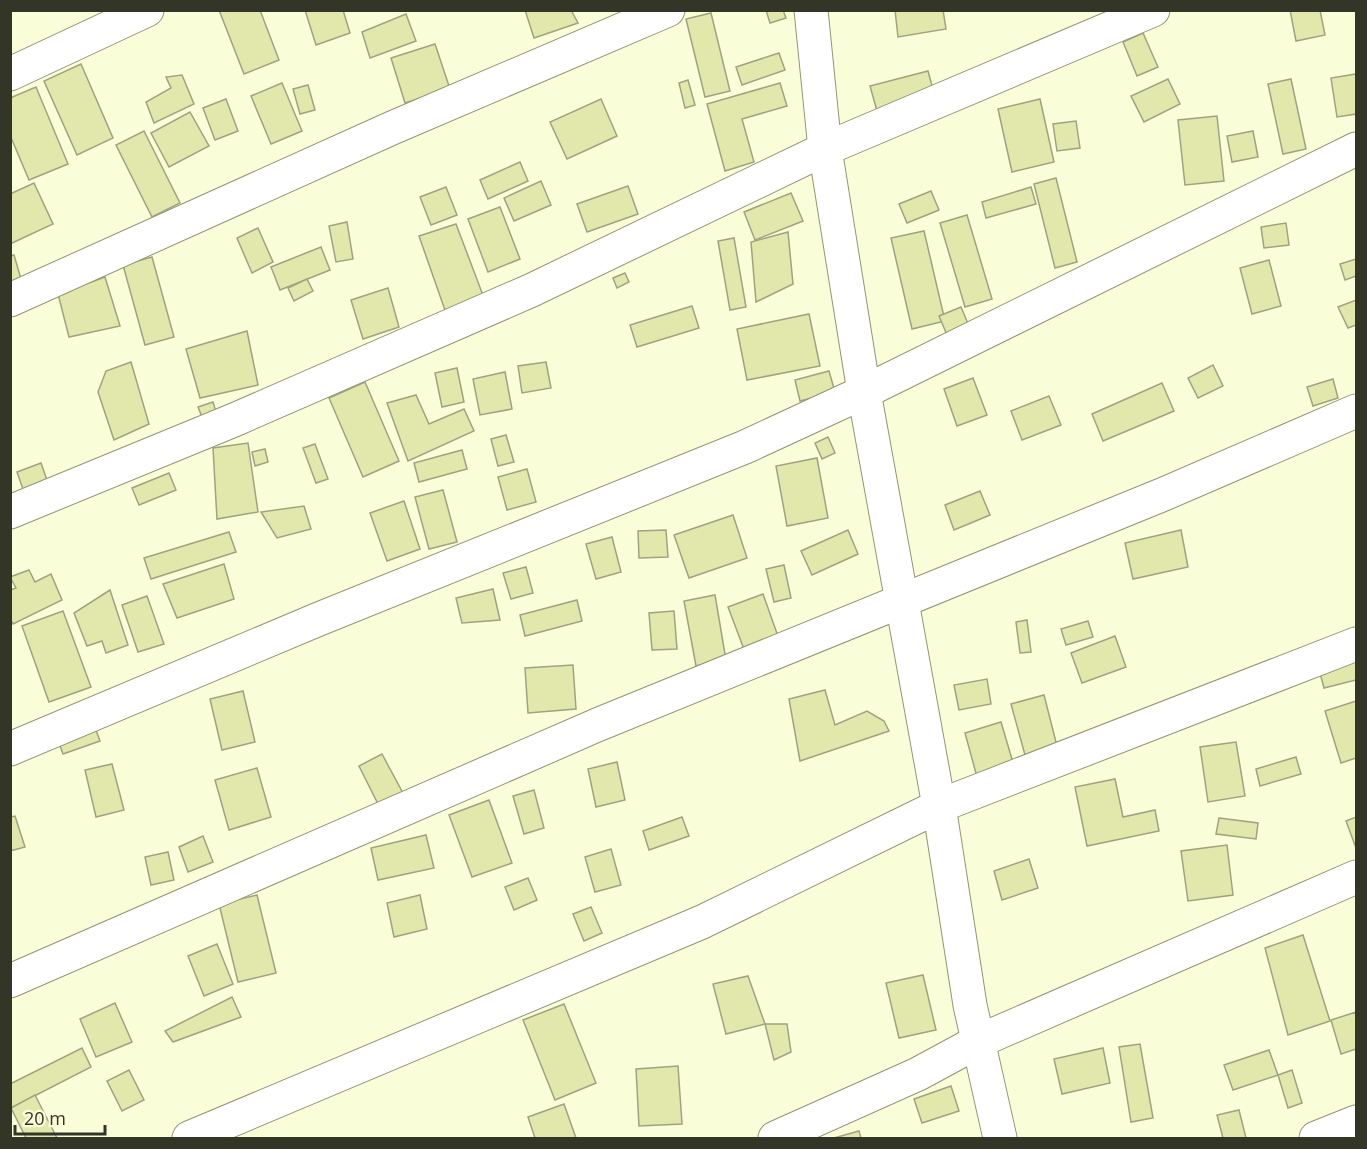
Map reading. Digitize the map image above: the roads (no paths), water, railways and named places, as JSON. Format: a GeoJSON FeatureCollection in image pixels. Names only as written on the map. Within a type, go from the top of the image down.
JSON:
{"type":"FeatureCollection","features":[{"type":"Feature","properties":{"kind":"street"},"geometry":{"type":"LineString","coordinates":[[10,74],[147,10]]}},
{"type":"Feature","properties":{"kind":"street"},"geometry":{"type":"LineString","coordinates":[[10,300],[392,128],[668,10]]}},
{"type":"Feature","properties":{"kind":"street"},"geometry":{"type":"LineString","coordinates":[[811,10],[825,149],[864,392],[939,806],[965,972],[1000,1138]]}},
{"type":"Feature","properties":{"kind":"street"},"geometry":{"type":"LineString","coordinates":[[10,512],[234,420],[532,290],[825,149],[1153,10]]}},
{"type":"Feature","properties":{"kind":"street"},"geometry":{"type":"LineString","coordinates":[[10,56],[67,47]]}},
{"type":"Feature","properties":{"kind":"street"},"geometry":{"type":"LineString","coordinates":[[10,749],[319,619],[744,447],[864,392],[1356,149]]}},
{"type":"Feature","properties":{"kind":"street"},"geometry":{"type":"LineString","coordinates":[[10,981],[597,725],[901,602],[1356,411]]}},
{"type":"Feature","properties":{"kind":"street"},"geometry":{"type":"LineString","coordinates":[[189,1138],[702,922],[939,806],[1356,644]]}},
{"type":"Feature","properties":{"kind":"street"},"geometry":{"type":"LineString","coordinates":[[775,1138],[918,1074],[979,1041],[1356,877]]}},
{"type":"Feature","properties":{"kind":"street"},"geometry":{"type":"LineString","coordinates":[[1316,1138],[1356,1122]]}}]}
